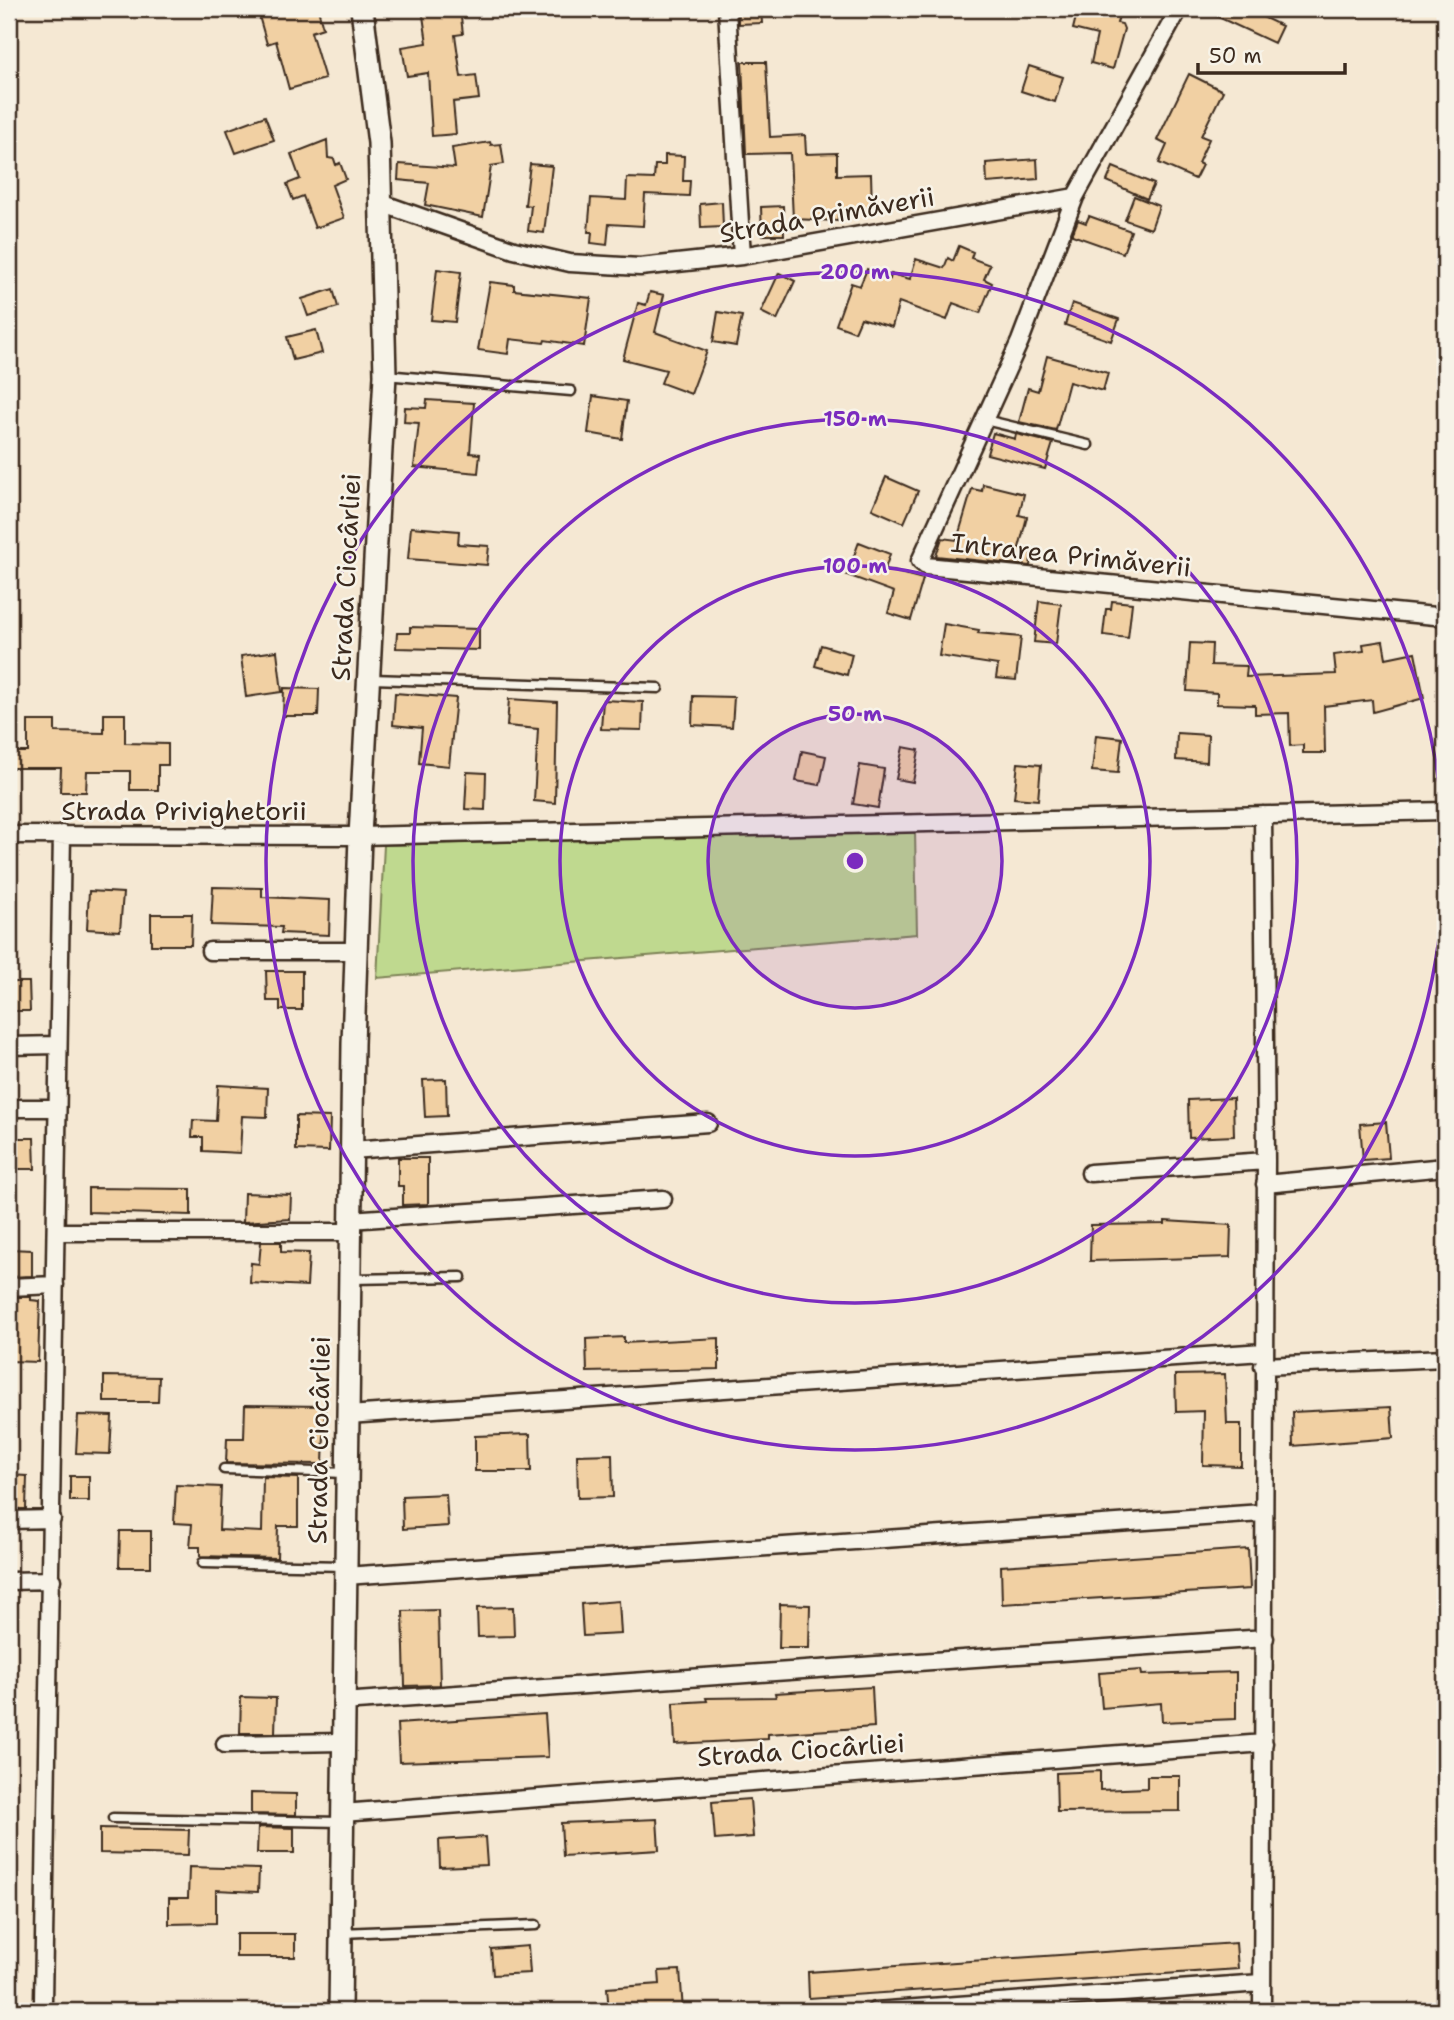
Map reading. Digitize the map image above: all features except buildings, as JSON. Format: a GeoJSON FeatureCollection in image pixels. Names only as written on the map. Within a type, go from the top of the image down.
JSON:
{"type":"FeatureCollection","features":[{"type":"Feature","properties":{"kind":"street","name":"Strada Ciocârliei"},"geometry":{"type":"LineString","coordinates":[[341,2011],[342,1702],[356,951],[385,375],[379,143],[362,9]]}},
{"type":"Feature","properties":{"kind":"street"},"geometry":{"type":"LineString","coordinates":[[727,9],[742,256]]}},
{"type":"Feature","properties":{"kind":"street"},"geometry":{"type":"LineString","coordinates":[[1074,197],[1179,9]]}},
{"type":"Feature","properties":{"kind":"street","name":"Strada Primăverii"},"geometry":{"type":"LineString","coordinates":[[381,203],[514,250],[570,263],[640,267],[742,256],[1074,197]]}},
{"type":"Feature","properties":{"kind":"street","name":"Intrarea Primăverii"},"geometry":{"type":"LineString","coordinates":[[1074,197],[1020,341],[920,561],[926,566],[1445,617]]}},
{"type":"Feature","properties":{"kind":"street","name":"Strada Privighetorii"},"geometry":{"type":"LineString","coordinates":[[9,835],[360,836],[1445,811]]}},
{"type":"Feature","properties":{"kind":"street"},"geometry":{"type":"LineString","coordinates":[[1262,2011],[1265,1639],[1262,1513],[1266,1161],[1263,815]]}},
{"type":"Feature","properties":{"kind":"street"},"geometry":{"type":"LineString","coordinates":[[43,2002],[52,1580],[62,834]]}},
{"type":"Feature","properties":{"kind":"street"},"geometry":{"type":"LineString","coordinates":[[210,951],[356,951]]}},
{"type":"Feature","properties":{"kind":"street"},"geometry":{"type":"LineString","coordinates":[[9,1046],[58,1045]]}},
{"type":"Feature","properties":{"kind":"street"},"geometry":{"type":"LineString","coordinates":[[9,1108],[57,1108]]}},
{"type":"Feature","properties":{"kind":"street"},"geometry":{"type":"LineString","coordinates":[[352,1150],[708,1123]]}},
{"type":"Feature","properties":{"kind":"street"},"geometry":{"type":"LineString","coordinates":[[1090,1172],[1266,1161]]}},
{"type":"Feature","properties":{"kind":"street"},"geometry":{"type":"LineString","coordinates":[[1265,1184],[1445,1167]]}},
{"type":"Feature","properties":{"kind":"street"},"geometry":{"type":"LineString","coordinates":[[56,1232],[349,1226],[663,1199]]}},
{"type":"Feature","properties":{"kind":"street"},"geometry":{"type":"LineString","coordinates":[[9,1287],[55,1285]]}},
{"type":"Feature","properties":{"kind":"street"},"geometry":{"type":"LineString","coordinates":[[348,1415],[1263,1359],[1445,1358]]}},
{"type":"Feature","properties":{"kind":"street"},"geometry":{"type":"LineString","coordinates":[[345,1571],[1262,1513]]}},
{"type":"Feature","properties":{"kind":"street"},"geometry":{"type":"LineString","coordinates":[[9,1520],[52,1519]]}},
{"type":"Feature","properties":{"kind":"street"},"geometry":{"type":"LineString","coordinates":[[9,1581],[52,1580]]}},
{"type":"Feature","properties":{"kind":"street"},"geometry":{"type":"LineString","coordinates":[[342,1702],[1265,1639]]}},
{"type":"Feature","properties":{"kind":"street"},"geometry":{"type":"LineString","coordinates":[[225,1744],[342,1742]]}},
{"type":"Feature","properties":{"kind":"street","name":"Strada Ciocârliei"},"geometry":{"type":"LineString","coordinates":[[342,1818],[1264,1743]]}},
{"type":"Feature","properties":{"kind":"street"},"geometry":{"type":"LineString","coordinates":[[875,2011],[1261,1983]]}},
{"type":"Feature","properties":{"kind":"lane"},"geometry":{"type":"LineString","coordinates":[[385,375],[571,391]]}},
{"type":"Feature","properties":{"kind":"lane"},"geometry":{"type":"LineString","coordinates":[[985,420],[1088,445]]}},
{"type":"Feature","properties":{"kind":"lane"},"geometry":{"type":"LineString","coordinates":[[368,679],[658,688]]}},
{"type":"Feature","properties":{"kind":"lane"},"geometry":{"type":"LineString","coordinates":[[349,1279],[461,1277]]}},
{"type":"Feature","properties":{"kind":"lane"},"geometry":{"type":"LineString","coordinates":[[224,1469],[347,1473]]}},
{"type":"Feature","properties":{"kind":"lane"},"geometry":{"type":"LineString","coordinates":[[203,1563],[345,1571]]}},
{"type":"Feature","properties":{"kind":"lane"},"geometry":{"type":"LineString","coordinates":[[113,1818],[342,1818]]}},
{"type":"Feature","properties":{"kind":"lane"},"geometry":{"type":"LineString","coordinates":[[341,1933],[536,1925]]}},
{"type":"Feature","properties":{"kind":"green space"},"geometry":{"type":"Polygon","coordinates":[[[915,831],[917,934],[377,978],[384,845],[915,831]]]}}]}
